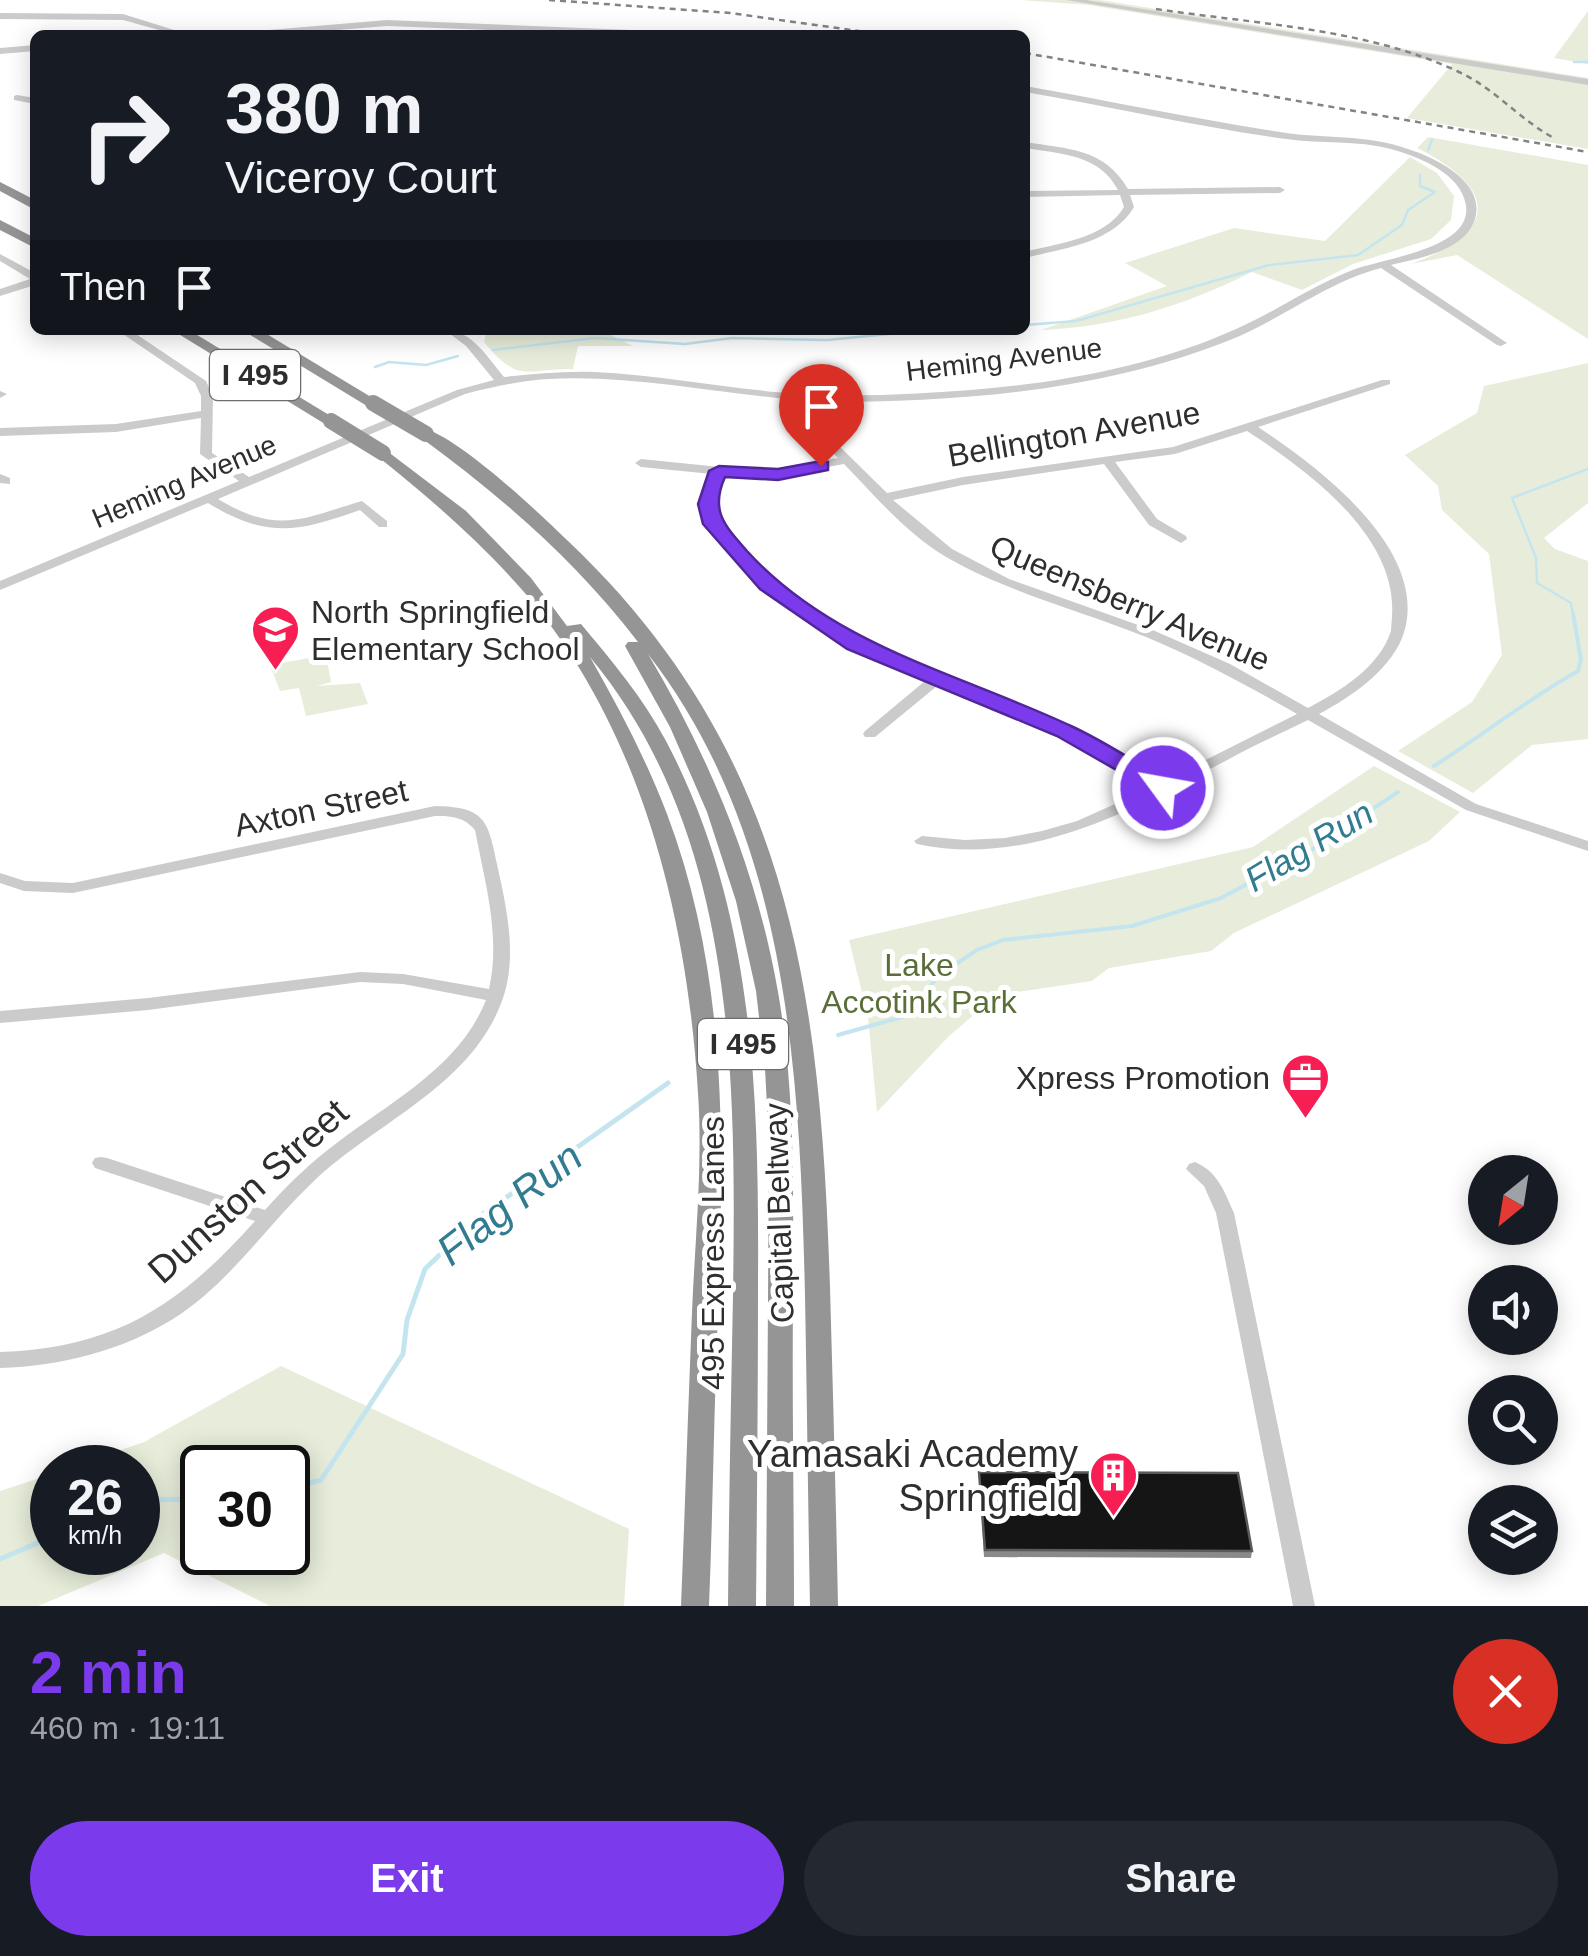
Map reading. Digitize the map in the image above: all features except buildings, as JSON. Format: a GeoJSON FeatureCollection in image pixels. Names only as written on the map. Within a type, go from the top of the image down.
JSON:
{"type":"FeatureCollection","features":[{"type":"Feature","properties":{"kind":"highway"},"geometry":{"type":"LineString","coordinates":[[0,186],[30,203]]}},
{"type":"Feature","properties":{"kind":"highway"},"geometry":{"type":"LineString","coordinates":[[0,224],[30,241]]}},
{"type":"Feature","properties":{"kind":"highway","name":"Capital Beltway"},"geometry":{"type":"LineString","coordinates":[[188,335],[383,453],[499,553],[564,630],[610,702],[660,813],[686,902],[700,979],[710,1096],[697,1552],[692,1606]]}},
{"type":"Feature","properties":{"kind":"highway","name":"Capital Beltway"},"geometry":{"type":"LineString","coordinates":[[257,335],[426,434],[514,500],[583,567],[678,687],[719,755],[752,828],[782,924],[804,1033],[812,1112],[824,1606]]}},
{"type":"Feature","properties":{"kind":"highway","name":"495 Express Lanes"},"geometry":{"type":"LineString","coordinates":[[499,553],[597,652],[635,706],[680,796],[712,881],[727,937],[744,1059],[748,1142],[742,1606]]}},
{"type":"Feature","properties":{"kind":"highway","name":"495 Express Lanes"},"geometry":{"type":"LineString","coordinates":[[583,567],[650,672],[720,817],[750,914],[768,994],[778,1107],[781,1220],[780,1606]]}},
{"type":"Feature","properties":{"kind":"street"},"geometry":{"type":"LineString","coordinates":[[1070,0],[1588,82]]}},
{"type":"Feature","properties":{"kind":"street"},"geometry":{"type":"LineString","coordinates":[[0,16],[123,17],[155,30]]}},
{"type":"Feature","properties":{"kind":"street"},"geometry":{"type":"LineString","coordinates":[[254,20],[259,30]]}},
{"type":"Feature","properties":{"kind":"street"},"geometry":{"type":"LineString","coordinates":[[301,30],[398,23],[562,30]]}},
{"type":"Feature","properties":{"kind":"street"},"geometry":{"type":"LineString","coordinates":[[0,51],[30,48]]}},
{"type":"Feature","properties":{"kind":"street","name":"Heming Avenue"},"geometry":{"type":"LineString","coordinates":[[0,586],[461,392],[500,380],[580,374],[718,391],[821,398],[982,392],[1132,368],[1230,336],[1355,272],[1439,247],[1471,218],[1472,206],[1464,189],[1426,159],[1366,141],[1287,136],[1030,90]]}},
{"type":"Feature","properties":{"kind":"street"},"geometry":{"type":"LineString","coordinates":[[17,98],[30,100]]}},
{"type":"Feature","properties":{"kind":"street"},"geometry":{"type":"LineString","coordinates":[[1030,146],[1104,162],[1116,171],[1128,210],[1119,223],[1030,254]]}},
{"type":"Feature","properties":{"kind":"street"},"geometry":{"type":"LineString","coordinates":[[1030,194],[1280,190]]}},
{"type":"Feature","properties":{"kind":"street"},"geometry":{"type":"LineString","coordinates":[[0,257],[30,276]]}},
{"type":"Feature","properties":{"kind":"street"},"geometry":{"type":"LineString","coordinates":[[1384,264],[1502,343]]}},
{"type":"Feature","properties":{"kind":"street"},"geometry":{"type":"LineString","coordinates":[[0,293],[30,281]]}},
{"type":"Feature","properties":{"kind":"street"},"geometry":{"type":"LineString","coordinates":[[131,335],[200,381],[208,396],[206,454],[248,482]]}},
{"type":"Feature","properties":{"kind":"street"},"geometry":{"type":"LineString","coordinates":[[461,335],[500,380]]}},
{"type":"Feature","properties":{"kind":"street","name":"Bellington Avenue"},"geometry":{"type":"LineString","coordinates":[[883,498],[963,480],[1175,450],[1386,382]]}},
{"type":"Feature","properties":{"kind":"street","name":"Queensberry Avenue"},"geometry":{"type":"LineString","coordinates":[[821,398],[820,429],[846,460],[925,537],[976,568],[1187,650],[1471,807],[1588,846]]}},
{"type":"Feature","properties":{"kind":"street"},"geometry":{"type":"LineString","coordinates":[[0,432],[116,428],[207,414]]}},
{"type":"Feature","properties":{"kind":"street"},"geometry":{"type":"LineString","coordinates":[[922,842],[964,847],[1061,833],[1089,825],[1352,687],[1390,649],[1401,618],[1398,586],[1346,501],[1316,472],[1251,428]]}},
{"type":"Feature","properties":{"kind":"street"},"geometry":{"type":"LineString","coordinates":[[641,463],[788,474],[846,460]]}},
{"type":"Feature","properties":{"kind":"street"},"geometry":{"type":"LineString","coordinates":[[1108,460],[1153,522],[1181,540]]}},
{"type":"Feature","properties":{"kind":"street"},"geometry":{"type":"LineString","coordinates":[[719,471],[708,495],[709,515],[750,569],[826,628],[934,681],[1065,731],[1163,788]]}},
{"type":"Feature","properties":{"kind":"street"},"geometry":{"type":"LineString","coordinates":[[208,498],[240,520],[266,527],[300,526],[362,505],[384,524]]}},
{"type":"Feature","properties":{"kind":"street"},"geometry":{"type":"LineString","coordinates":[[870,734],[934,681]]}},
{"type":"Feature","properties":{"kind":"street","name":"Axton Street"},"geometry":{"type":"LineString","coordinates":[[0,878],[24,886],[73,888],[435,811],[459,812],[476,820],[483,830],[503,959],[496,996]]}},
{"type":"Feature","properties":{"kind":"street"},"geometry":{"type":"LineString","coordinates":[[0,1017],[148,1004],[360,977],[390,977],[496,996]]}},
{"type":"Feature","properties":{"kind":"street","name":"Dunston Street"},"geometry":{"type":"LineString","coordinates":[[0,1360],[66,1354],[152,1322],[203,1288],[267,1218],[337,1151],[450,1066],[484,1022],[496,996]]}},
{"type":"Feature","properties":{"kind":"street"},"geometry":{"type":"LineString","coordinates":[[102,1162],[267,1218]]}},
{"type":"Feature","properties":{"kind":"street"},"geometry":{"type":"LineString","coordinates":[[1194,1168],[1211,1182],[1225,1213],[1304,1606]]}},
{"type":"Feature","properties":{"kind":"green space"},"geometry":{"type":"Polygon","coordinates":[[[1021,0],[1100,0],[1588,78],[1588,149],[1407,118],[1452,64],[1089,5],[1021,0]]]}},
{"type":"Feature","properties":{"kind":"green space"},"geometry":{"type":"Polygon","coordinates":[[[1588,11],[1588,64],[1554,58],[1588,11]]]}},
{"type":"Feature","properties":{"kind":"green space"},"geometry":{"type":"Polygon","coordinates":[[[1428,137],[1588,165],[1588,339],[1457,255],[1411,264],[1461,238],[1473,224],[1478,209],[1474,194],[1463,179],[1417,148],[1428,137]]]}},
{"type":"Feature","properties":{"kind":"green space"},"geometry":{"type":"Polygon","coordinates":[[[1410,157],[1437,173],[1454,196],[1451,220],[1431,239],[1353,264],[1302,290],[1252,272],[1149,313],[1041,330],[1167,286],[1125,263],[1234,228],[1325,241],[1410,157]]]}},
{"type":"Feature","properties":{"kind":"green space"},"geometry":{"type":"Polygon","coordinates":[[[486,335],[611,335],[633,346],[578,346],[573,369],[523,371],[506,364],[484,342],[486,335]]]}},
{"type":"Feature","properties":{"kind":"green space"},"geometry":{"type":"Polygon","coordinates":[[[1588,363],[1588,503],[1544,538],[1555,549],[1588,561],[1588,739],[1532,745],[1473,793],[1398,751],[1472,702],[1502,655],[1489,554],[1442,510],[1438,486],[1405,455],[1477,413],[1484,386],[1588,363]]]}},
{"type":"Feature","properties":{"kind":"green space"},"geometry":{"type":"Polygon","coordinates":[[[326,655],[331,682],[317,686],[360,683],[368,704],[306,716],[299,688],[280,691],[270,665],[326,655]]]}},
{"type":"Feature","properties":{"kind":"green space","name":"Lake Accotink Park"},"geometry":{"type":"Polygon","coordinates":[[[1374,766],[1460,812],[1429,841],[1234,933],[1211,951],[1109,968],[1092,981],[997,995],[948,1037],[877,1112],[868,1017],[849,940],[1253,847],[1374,766]]]}},
{"type":"Feature","properties":{"kind":"green space"},"geometry":{"type":"Polygon","coordinates":[[[281,1366],[629,1529],[624,1606],[270,1606],[208,1575],[310,1575],[310,1445],[180,1445],[180,1561],[160,1555],[160,1445],[135,1445],[281,1366]]]}},
{"type":"Feature","properties":{"kind":"green space"},"geometry":{"type":"Polygon","coordinates":[[[30,1481],[30,1575],[112,1575],[38,1606],[0,1606],[0,1491],[30,1481]]]}},
{"type":"Feature","properties":{"kind":"waterway"},"geometry":{"type":"LineString","coordinates":[[1574,62],[1588,62]]}},
{"type":"Feature","properties":{"kind":"waterway"},"geometry":{"type":"LineString","coordinates":[[1428,150],[1432,140]]}},
{"type":"Feature","properties":{"kind":"waterway"},"geometry":{"type":"LineString","coordinates":[[1030,325],[1076,321],[1269,265],[1358,255],[1402,225],[1408,210],[1435,192],[1420,186],[1420,175]]}},
{"type":"Feature","properties":{"kind":"waterway"},"geometry":{"type":"LineString","coordinates":[[493,350],[595,338],[685,344],[732,338],[827,340],[878,335]]}},
{"type":"Feature","properties":{"kind":"waterway"},"geometry":{"type":"LineString","coordinates":[[375,367],[389,362],[426,365],[458,356]]}},
{"type":"Feature","properties":{"kind":"waterway"},"geometry":{"type":"LineString","coordinates":[[1573,616],[1571,603],[1537,583],[1536,558],[1512,498],[1588,469]]}},
{"type":"Feature","properties":{"kind":"waterway","name":"Flag Run"},"geometry":{"type":"LineString","coordinates":[[1434,766],[1578,671],[1581,660],[1573,613]]}},
{"type":"Feature","properties":{"kind":"waterway","name":"Flag Run"},"geometry":{"type":"LineString","coordinates":[[838,1035],[909,1015],[938,976],[977,950],[1003,940],[1132,926],[1221,898],[1313,849],[1398,792]]}},
{"type":"Feature","properties":{"kind":"waterway","name":"Flag Run"},"geometry":{"type":"LineString","coordinates":[[310,1483],[321,1480],[403,1354],[407,1320],[425,1269],[480,1216],[668,1083]]}},
{"type":"Feature","properties":{"kind":"waterway","name":"Flag Run"},"geometry":{"type":"LineString","coordinates":[[160,1500],[180,1499]]}},
{"type":"Feature","properties":{"kind":"waterway","name":"Flag Run"},"geometry":{"type":"LineString","coordinates":[[0,1559],[30,1546]]}},
{"type":"Feature","properties":{"kind":"railway"},"geometry":{"type":"LineString","coordinates":[[549,0],[730,13],[851,30]]}},
{"type":"Feature","properties":{"kind":"railway"},"geometry":{"type":"LineString","coordinates":[[1156,9],[1309,30],[1385,45],[1470,78],[1552,137]]}},
{"type":"Feature","properties":{"kind":"railway"},"geometry":{"type":"LineString","coordinates":[[1030,54],[1588,152]]}},
{"type":"Feature","properties":{"kind":"place","name":"North Springfield Elementary School"},"geometry":{"type":"Point","coordinates":[276,672]}},
{"type":"Feature","properties":{"kind":"place","name":"Xpress Promotion"},"geometry":{"type":"Point","coordinates":[1305,1120]}},
{"type":"Feature","properties":{"kind":"place","name":"Yamasaki Academy Springfield"},"geometry":{"type":"Point","coordinates":[1113,1518]}},
{"type":"Feature","properties":{"kind":"route"},"geometry":{"type":"LineString","coordinates":[[821,466],[759,475],[719,471],[708,495],[709,515],[718,532],[750,569],[805,614],[854,644],[906,669],[1065,731],[1163,788]]}}]}
